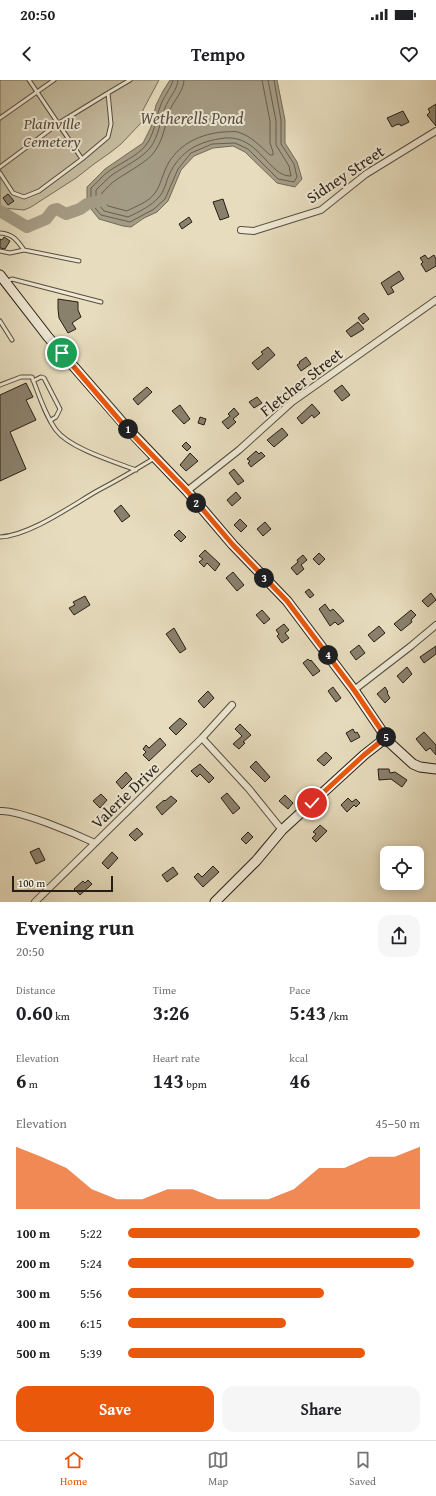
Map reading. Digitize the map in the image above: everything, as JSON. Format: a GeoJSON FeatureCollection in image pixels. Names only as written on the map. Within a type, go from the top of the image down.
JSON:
{"type":"FeatureCollection","features":[{"type":"Feature","properties":{"kind":"street","name":"Sidney Street"},"geometry":{"type":"LineString","coordinates":[[241,230],[254,231],[320,210],[366,174],[436,131]]}},
{"type":"Feature","properties":{"kind":"street"},"geometry":{"type":"LineString","coordinates":[[3,279],[48,337],[155,458],[187,491],[233,545],[287,601],[354,690],[390,743],[413,764],[420,767],[436,769]]}},
{"type":"Feature","properties":{"kind":"street","name":"Fletcher Street"},"geometry":{"type":"LineString","coordinates":[[187,491],[239,450],[292,402],[436,300]]}},
{"type":"Feature","properties":{"kind":"street"},"geometry":{"type":"LineString","coordinates":[[354,690],[412,646],[436,624]]}},
{"type":"Feature","properties":{"kind":"street","name":"Valerie Drive"},"geometry":{"type":"LineString","coordinates":[[35,902],[202,738],[232,705]]}},
{"type":"Feature","properties":{"kind":"street"},"geometry":{"type":"LineString","coordinates":[[215,902],[256,861],[282,830],[364,755],[386,737]]}},
{"type":"Feature","properties":{"kind":"street"},"geometry":{"type":"LineString","coordinates":[[202,738],[249,789],[282,830]]}},
{"type":"Feature","properties":{"kind":"street"},"geometry":{"type":"LineString","coordinates":[[0,811],[23,815],[79,835],[95,843]]}},
{"type":"Feature","properties":{"kind":"lane"},"geometry":{"type":"LineString","coordinates":[[29,80],[82,159]]}},
{"type":"Feature","properties":{"kind":"lane"},"geometry":{"type":"LineString","coordinates":[[0,118],[54,80]]}},
{"type":"Feature","properties":{"kind":"lane"},"geometry":{"type":"LineString","coordinates":[[0,167],[59,123],[130,80]]}},
{"type":"Feature","properties":{"kind":"lane"},"geometry":{"type":"LineString","coordinates":[[0,173],[13,192],[24,197],[38,191],[82,159],[108,137],[111,124],[108,93]]}},
{"type":"Feature","properties":{"kind":"lane"},"geometry":{"type":"LineString","coordinates":[[0,233],[9,234],[14,237],[24,250]]}},
{"type":"Feature","properties":{"kind":"lane"},"geometry":{"type":"LineString","coordinates":[[0,252],[10,253],[24,250],[79,260]]}},
{"type":"Feature","properties":{"kind":"lane"},"geometry":{"type":"LineString","coordinates":[[3,279],[12,279],[101,302]]}},
{"type":"Feature","properties":{"kind":"lane"},"geometry":{"type":"LineString","coordinates":[[0,322],[12,340]]}},
{"type":"Feature","properties":{"kind":"lane"},"geometry":{"type":"LineString","coordinates":[[0,385],[20,377],[32,377],[44,407],[57,431],[75,445],[87,451],[136,470]]}},
{"type":"Feature","properties":{"kind":"lane"},"geometry":{"type":"LineString","coordinates":[[33,381],[41,377],[44,378],[60,409],[56,417],[51,420]]}},
{"type":"Feature","properties":{"kind":"lane"},"geometry":{"type":"LineString","coordinates":[[0,537],[9,537],[64,511],[155,458]]}},
{"type":"Feature","properties":{"kind":"green space","name":"Plainville Cemetery"},"geometry":{"type":"Polygon","coordinates":[[[0,80],[159,80],[143,110],[141,123],[121,144],[76,178],[24,210],[0,207],[0,80]]]}},
{"type":"Feature","properties":{"kind":"water","name":"Wetherells Pond"},"geometry":{"type":"Polygon","coordinates":[[[170,80],[277,80],[285,120],[285,143],[297,162],[302,179],[295,187],[277,183],[245,152],[233,146],[213,148],[194,156],[181,170],[168,201],[157,212],[144,218],[131,227],[99,219],[87,204],[87,187],[105,169],[143,143],[151,127],[156,105],[170,80]]]}},
{"type":"Feature","properties":{"kind":"building"},"geometry":{"type":"Polygon","coordinates":[[[436,104],[436,126],[427,115],[430,112],[428,109],[436,104]]]}},
{"type":"Feature","properties":{"kind":"building"},"geometry":{"type":"Polygon","coordinates":[[[403,111],[409,122],[401,126],[398,124],[392,127],[387,118],[403,111]]]}},
{"type":"Feature","properties":{"kind":"building"},"geometry":{"type":"Polygon","coordinates":[[[8,194],[14,201],[8,205],[3,198],[8,194]]]}},
{"type":"Feature","properties":{"kind":"building"},"geometry":{"type":"Polygon","coordinates":[[[223,199],[229,217],[220,220],[213,202],[223,199]]]}},
{"type":"Feature","properties":{"kind":"building"},"geometry":{"type":"Polygon","coordinates":[[[189,217],[192,222],[182,229],[179,224],[189,217]]]}},
{"type":"Feature","properties":{"kind":"building"},"geometry":{"type":"Polygon","coordinates":[[[4,237],[10,241],[5,249],[0,248],[0,239],[2,240],[4,237]]]}},
{"type":"Feature","properties":{"kind":"building"},"geometry":{"type":"Polygon","coordinates":[[[425,255],[428,259],[434,255],[436,259],[436,266],[426,272],[421,264],[423,262],[420,258],[425,255]]]}},
{"type":"Feature","properties":{"kind":"building"},"geometry":{"type":"Polygon","coordinates":[[[399,271],[404,279],[391,287],[394,292],[388,295],[381,283],[399,271]]]}},
{"type":"Feature","properties":{"kind":"building"},"geometry":{"type":"Polygon","coordinates":[[[58,299],[78,302],[78,310],[81,317],[72,323],[76,329],[68,333],[59,318],[58,299]]]}},
{"type":"Feature","properties":{"kind":"building"},"geometry":{"type":"Polygon","coordinates":[[[364,313],[369,319],[363,324],[358,318],[364,313]]]}},
{"type":"Feature","properties":{"kind":"building"},"geometry":{"type":"Polygon","coordinates":[[[358,322],[364,329],[351,337],[346,331],[358,322]]]}},
{"type":"Feature","properties":{"kind":"building"},"geometry":{"type":"Polygon","coordinates":[[[268,347],[275,355],[258,370],[252,363],[263,354],[261,352],[268,347]]]}},
{"type":"Feature","properties":{"kind":"building"},"geometry":{"type":"Polygon","coordinates":[[[306,357],[311,364],[301,371],[297,365],[306,357]]]}},
{"type":"Feature","properties":{"kind":"building"},"geometry":{"type":"Polygon","coordinates":[[[26,383],[33,397],[26,400],[36,420],[10,432],[26,469],[0,481],[0,395],[26,383]]]}},
{"type":"Feature","properties":{"kind":"building"},"geometry":{"type":"Polygon","coordinates":[[[342,385],[350,395],[342,401],[334,391],[342,385]]]}},
{"type":"Feature","properties":{"kind":"building"},"geometry":{"type":"Polygon","coordinates":[[[147,387],[152,392],[138,405],[133,399],[147,387]]]}},
{"type":"Feature","properties":{"kind":"building"},"geometry":{"type":"Polygon","coordinates":[[[257,397],[262,403],[254,408],[249,402],[257,397]]]}},
{"type":"Feature","properties":{"kind":"building"},"geometry":{"type":"Polygon","coordinates":[[[312,404],[320,413],[314,418],[312,415],[302,424],[297,418],[312,404]]]}},
{"type":"Feature","properties":{"kind":"building"},"geometry":{"type":"Polygon","coordinates":[[[180,405],[190,419],[184,424],[172,411],[180,405]]]}},
{"type":"Feature","properties":{"kind":"building"},"geometry":{"type":"Polygon","coordinates":[[[234,408],[239,414],[233,419],[236,422],[228,429],[222,422],[230,416],[228,414],[234,408]]]}},
{"type":"Feature","properties":{"kind":"building"},"geometry":{"type":"Polygon","coordinates":[[[200,417],[206,419],[204,425],[198,423],[200,417]]]}},
{"type":"Feature","properties":{"kind":"building"},"geometry":{"type":"Polygon","coordinates":[[[282,428],[288,435],[274,447],[267,440],[282,428]]]}},
{"type":"Feature","properties":{"kind":"building"},"geometry":{"type":"Polygon","coordinates":[[[186,442],[191,447],[187,451],[182,446],[186,442]]]}},
{"type":"Feature","properties":{"kind":"building"},"geometry":{"type":"Polygon","coordinates":[[[256,451],[259,454],[261,452],[265,456],[251,467],[248,463],[250,461],[247,459],[256,451]]]}},
{"type":"Feature","properties":{"kind":"building"},"geometry":{"type":"Polygon","coordinates":[[[190,453],[198,461],[186,471],[180,465],[190,453]]]}},
{"type":"Feature","properties":{"kind":"building"},"geometry":{"type":"Polygon","coordinates":[[[234,469],[244,481],[238,485],[229,473],[234,469]]]}},
{"type":"Feature","properties":{"kind":"building"},"geometry":{"type":"Polygon","coordinates":[[[236,492],[241,498],[232,506],[227,500],[236,492]]]}},
{"type":"Feature","properties":{"kind":"building"},"geometry":{"type":"Polygon","coordinates":[[[121,505],[130,516],[122,522],[114,511],[121,505]]]}},
{"type":"Feature","properties":{"kind":"building"},"geometry":{"type":"Polygon","coordinates":[[[240,519],[247,526],[241,532],[234,525],[240,519]]]}},
{"type":"Feature","properties":{"kind":"building"},"geometry":{"type":"Polygon","coordinates":[[[265,522],[271,529],[263,536],[257,529],[265,522]]]}},
{"type":"Feature","properties":{"kind":"building"},"geometry":{"type":"Polygon","coordinates":[[[179,530],[186,537],[181,542],[174,535],[179,530]]]}},
{"type":"Feature","properties":{"kind":"building"},"geometry":{"type":"Polygon","coordinates":[[[205,550],[220,564],[215,571],[207,563],[204,567],[199,562],[203,559],[199,556],[205,550]]]}},
{"type":"Feature","properties":{"kind":"building"},"geometry":{"type":"Polygon","coordinates":[[[319,553],[325,559],[319,565],[313,559],[319,553]]]}},
{"type":"Feature","properties":{"kind":"building"},"geometry":{"type":"Polygon","coordinates":[[[303,555],[307,560],[301,565],[304,569],[297,575],[291,568],[303,555]]]}},
{"type":"Feature","properties":{"kind":"building"},"geometry":{"type":"Polygon","coordinates":[[[233,572],[244,585],[237,591],[226,578],[233,572]]]}},
{"type":"Feature","properties":{"kind":"building"},"geometry":{"type":"Polygon","coordinates":[[[309,589],[314,595],[310,598],[305,592],[309,589]]]}},
{"type":"Feature","properties":{"kind":"building"},"geometry":{"type":"Polygon","coordinates":[[[431,593],[436,600],[428,607],[422,601],[431,593]]]}},
{"type":"Feature","properties":{"kind":"building"},"geometry":{"type":"Polygon","coordinates":[[[85,596],[90,605],[74,615],[69,608],[75,605],[73,602],[85,596]]]}},
{"type":"Feature","properties":{"kind":"building"},"geometry":{"type":"Polygon","coordinates":[[[325,604],[330,611],[333,609],[344,621],[338,625],[335,622],[330,626],[319,609],[325,604]]]}},
{"type":"Feature","properties":{"kind":"building"},"geometry":{"type":"Polygon","coordinates":[[[262,610],[270,619],[264,624],[256,615],[262,610]]]}},
{"type":"Feature","properties":{"kind":"building"},"geometry":{"type":"Polygon","coordinates":[[[411,610],[416,615],[411,620],[412,622],[401,631],[394,624],[411,610]]]}},
{"type":"Feature","properties":{"kind":"building"},"geometry":{"type":"Polygon","coordinates":[[[284,624],[289,630],[285,633],[289,638],[282,643],[277,636],[279,634],[276,630],[284,624]]]}},
{"type":"Feature","properties":{"kind":"building"},"geometry":{"type":"Polygon","coordinates":[[[379,626],[385,633],[374,642],[368,635],[379,626]]]}},
{"type":"Feature","properties":{"kind":"building"},"geometry":{"type":"Polygon","coordinates":[[[174,628],[186,649],[180,653],[166,634],[174,628]]]}},
{"type":"Feature","properties":{"kind":"building"},"geometry":{"type":"Polygon","coordinates":[[[359,645],[365,653],[356,660],[350,652],[359,645]]]}},
{"type":"Feature","properties":{"kind":"building"},"geometry":{"type":"Polygon","coordinates":[[[436,646],[436,654],[424,663],[420,657],[436,646]]]}},
{"type":"Feature","properties":{"kind":"building"},"geometry":{"type":"Polygon","coordinates":[[[308,659],[310,661],[311,660],[320,671],[313,676],[303,663],[308,659]]]}},
{"type":"Feature","properties":{"kind":"building"},"geometry":{"type":"Polygon","coordinates":[[[407,667],[412,674],[403,683],[397,676],[407,667]]]}},
{"type":"Feature","properties":{"kind":"building"},"geometry":{"type":"Polygon","coordinates":[[[333,687],[341,698],[336,702],[328,691],[333,687]]]}},
{"type":"Feature","properties":{"kind":"building"},"geometry":{"type":"Polygon","coordinates":[[[385,687],[390,698],[385,703],[377,694],[385,687]]]}},
{"type":"Feature","properties":{"kind":"building"},"geometry":{"type":"Polygon","coordinates":[[[208,691],[214,698],[204,708],[198,701],[208,691]]]}},
{"type":"Feature","properties":{"kind":"building"},"geometry":{"type":"Polygon","coordinates":[[[180,718],[187,724],[176,735],[169,728],[180,718]]]}},
{"type":"Feature","properties":{"kind":"building"},"geometry":{"type":"Polygon","coordinates":[[[240,724],[251,735],[243,742],[245,743],[239,749],[233,744],[242,736],[235,729],[240,724]]]}},
{"type":"Feature","properties":{"kind":"building"},"geometry":{"type":"Polygon","coordinates":[[[353,729],[360,737],[351,742],[346,733],[353,729]]]}},
{"type":"Feature","properties":{"kind":"building"},"geometry":{"type":"Polygon","coordinates":[[[424,732],[436,745],[436,755],[430,748],[426,751],[416,739],[424,732]]]}},
{"type":"Feature","properties":{"kind":"building"},"geometry":{"type":"Polygon","coordinates":[[[160,738],[166,745],[149,761],[143,755],[146,752],[143,749],[146,745],[149,748],[160,738]]]}},
{"type":"Feature","properties":{"kind":"building"},"geometry":{"type":"Polygon","coordinates":[[[326,752],[332,758],[324,766],[317,760],[326,752]]]}},
{"type":"Feature","properties":{"kind":"building"},"geometry":{"type":"Polygon","coordinates":[[[256,761],[270,777],[265,782],[250,767],[256,761]]]}},
{"type":"Feature","properties":{"kind":"building"},"geometry":{"type":"Polygon","coordinates":[[[200,764],[214,778],[209,783],[200,774],[197,777],[191,771],[200,764]]]}},
{"type":"Feature","properties":{"kind":"building"},"geometry":{"type":"Polygon","coordinates":[[[378,769],[389,769],[390,773],[395,772],[407,780],[402,787],[391,779],[379,780],[378,769]]]}},
{"type":"Feature","properties":{"kind":"building"},"geometry":{"type":"Polygon","coordinates":[[[126,772],[132,779],[122,789],[116,782],[126,772]]]}},
{"type":"Feature","properties":{"kind":"building"},"geometry":{"type":"Polygon","coordinates":[[[227,793],[240,808],[233,814],[221,798],[227,793]]]}},
{"type":"Feature","properties":{"kind":"building"},"geometry":{"type":"Polygon","coordinates":[[[101,794],[107,800],[100,808],[93,801],[101,794]]]}},
{"type":"Feature","properties":{"kind":"building"},"geometry":{"type":"Polygon","coordinates":[[[285,795],[293,803],[288,809],[279,801],[285,795]]]}},
{"type":"Feature","properties":{"kind":"building"},"geometry":{"type":"Polygon","coordinates":[[[171,796],[177,801],[162,815],[156,807],[171,796]]]}},
{"type":"Feature","properties":{"kind":"building"},"geometry":{"type":"Polygon","coordinates":[[[348,798],[352,802],[356,799],[360,803],[356,807],[354,805],[347,812],[341,805],[348,798]]]}},
{"type":"Feature","properties":{"kind":"building"},"geometry":{"type":"Polygon","coordinates":[[[320,825],[327,831],[316,842],[312,838],[316,834],[313,832],[320,825]]]}},
{"type":"Feature","properties":{"kind":"building"},"geometry":{"type":"Polygon","coordinates":[[[137,828],[143,834],[135,841],[129,835],[137,828]]]}},
{"type":"Feature","properties":{"kind":"building"},"geometry":{"type":"Polygon","coordinates":[[[248,832],[253,837],[246,844],[241,839],[248,832]]]}},
{"type":"Feature","properties":{"kind":"building"},"geometry":{"type":"Polygon","coordinates":[[[39,848],[45,860],[36,864],[30,852],[39,848]]]}},
{"type":"Feature","properties":{"kind":"building"},"geometry":{"type":"Polygon","coordinates":[[[112,852],[118,858],[108,869],[102,863],[112,852]]]}},
{"type":"Feature","properties":{"kind":"building"},"geometry":{"type":"Polygon","coordinates":[[[213,866],[219,872],[203,887],[194,877],[198,873],[202,877],[213,866]]]}},
{"type":"Feature","properties":{"kind":"building"},"geometry":{"type":"Polygon","coordinates":[[[173,867],[178,874],[167,882],[162,875],[173,867]]]}},
{"type":"Feature","properties":{"kind":"building"},"geometry":{"type":"Polygon","coordinates":[[[88,880],[92,884],[80,895],[74,889],[83,881],[85,883],[88,880]]]}},
{"type":"Feature","properties":{"kind":"waterway"},"geometry":{"type":"LineString","coordinates":[[0,211],[27,227],[46,219],[53,210],[57,209],[66,214],[80,209],[87,204],[103,200]]}},
{"type":"Feature","properties":{"kind":"route"},"geometry":{"type":"LineString","coordinates":[[62,353],[128,430],[187,491],[233,545],[287,601],[354,690],[375,723],[386,737],[364,755],[312,803]]}}]}
